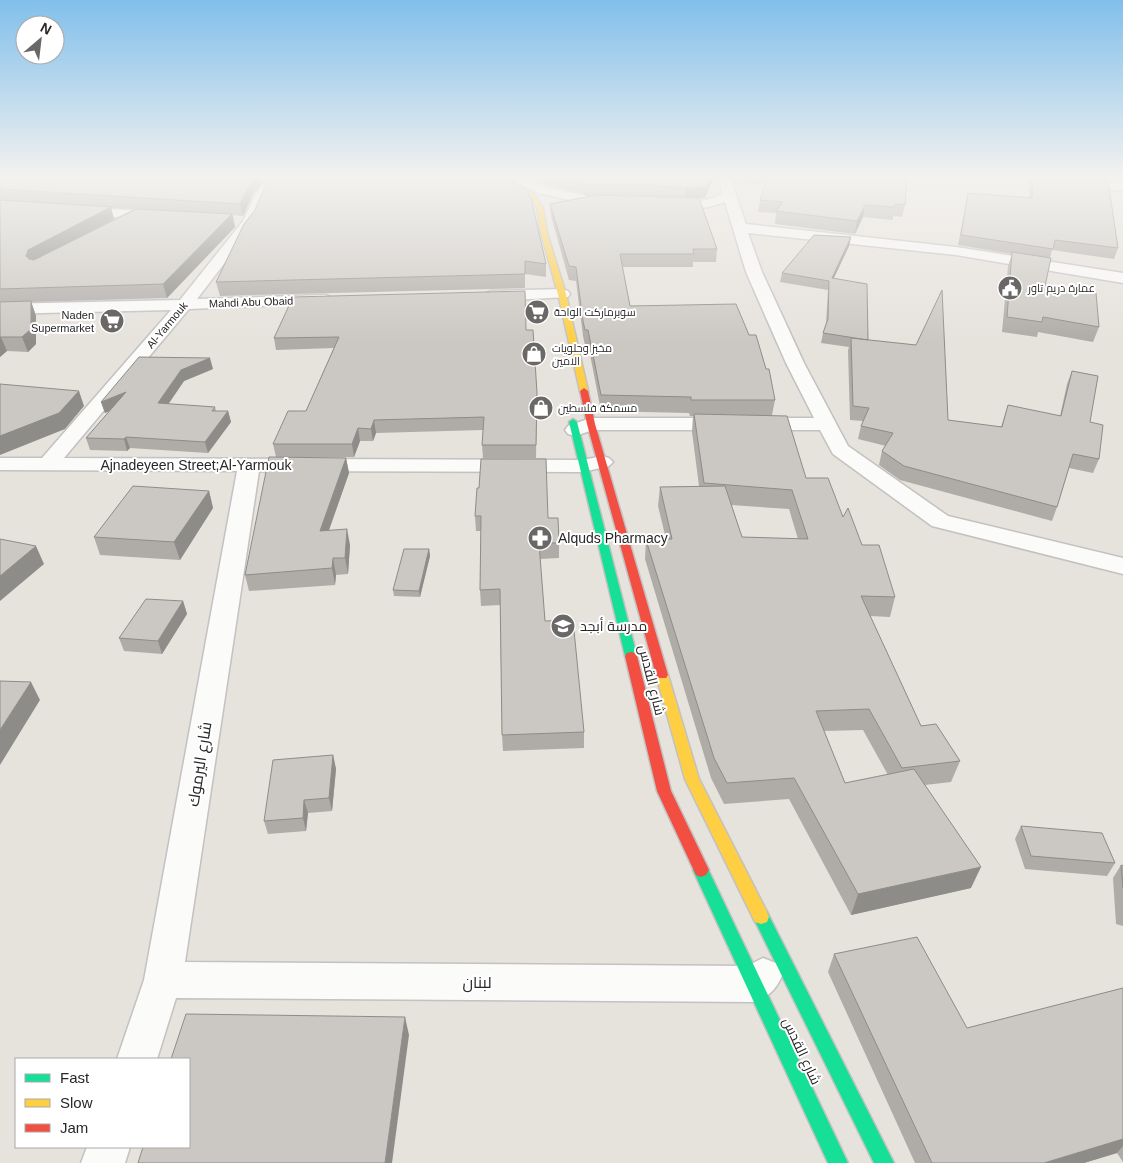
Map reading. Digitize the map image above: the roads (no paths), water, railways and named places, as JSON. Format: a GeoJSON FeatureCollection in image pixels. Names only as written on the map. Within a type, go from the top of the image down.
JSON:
{"type":"FeatureCollection","features":[{"type":"Feature","properties":{"kind":"main road"},"geometry":{"type":"LineString","coordinates":[[542,232],[550,294],[582,427],[692,779],[884,1163]]}},
{"type":"Feature","properties":{"kind":"main road","name":"شارع القدس"},"geometry":{"type":"LineString","coordinates":[[570,411],[582,427],[593,464],[664,790],[838,1163]]}},
{"type":"Feature","properties":{"kind":"street","name":"Al-Yarmouk"},"geometry":{"type":"LineString","coordinates":[[48,464],[185,304],[241,232]]}},
{"type":"Feature","properties":{"kind":"street"},"geometry":{"type":"LineString","coordinates":[[741,232],[754,272],[795,363],[840,450],[940,521],[1123,566]]}},
{"type":"Feature","properties":{"kind":"street"},"geometry":{"type":"LineString","coordinates":[[793,232],[956,251],[1123,278]]}},
{"type":"Feature","properties":{"kind":"street"},"geometry":{"type":"LineString","coordinates":[[478,296],[550,294]]}},
{"type":"Feature","properties":{"kind":"street","name":"Mahdi Abu Obaid"},"geometry":{"type":"LineString","coordinates":[[0,309],[106,308],[341,300]]}},
{"type":"Feature","properties":{"kind":"street"},"geometry":{"type":"LineString","coordinates":[[582,427],[827,424]]}},
{"type":"Feature","properties":{"kind":"street","name":"Ajnadeyeen Street;Al-Yarmouk"},"geometry":{"type":"LineString","coordinates":[[0,464],[248,466],[593,464]]}},
{"type":"Feature","properties":{"kind":"street","name":"شارع اليرموك"},"geometry":{"type":"LineString","coordinates":[[137,1058],[163,980],[248,466]]}},
{"type":"Feature","properties":{"kind":"street"},"geometry":{"type":"LineString","coordinates":[[754,984],[784,961]]}},
{"type":"Feature","properties":{"kind":"street","name":"لبنان"},"geometry":{"type":"LineString","coordinates":[[163,980],[754,984]]}},
{"type":"Feature","properties":{"kind":"street"},"geometry":{"type":"LineString","coordinates":[[103,1163],[108,1148]]}},
{"type":"Feature","properties":{"kind":"place","name":"عمارة دريم تاور"},"geometry":{"type":"Point","coordinates":[1010,288]}},
{"type":"Feature","properties":{"kind":"place","name":"سوبرماركت الواحة"},"geometry":{"type":"Point","coordinates":[537,312]}},
{"type":"Feature","properties":{"kind":"place","name":"Naden Supermarket"},"geometry":{"type":"Point","coordinates":[112,321]}},
{"type":"Feature","properties":{"kind":"place","name":"مخبز وحلويات الامين"},"geometry":{"type":"Point","coordinates":[534,354]}},
{"type":"Feature","properties":{"kind":"place","name":"مسمكة فلسطين"},"geometry":{"type":"Point","coordinates":[541,408]}},
{"type":"Feature","properties":{"kind":"place","name":"Alquds Pharmacy"},"geometry":{"type":"Point","coordinates":[540,538]}},
{"type":"Feature","properties":{"kind":"place","name":"مدرسة أبجد"},"geometry":{"type":"Point","coordinates":[563,626]}}]}
